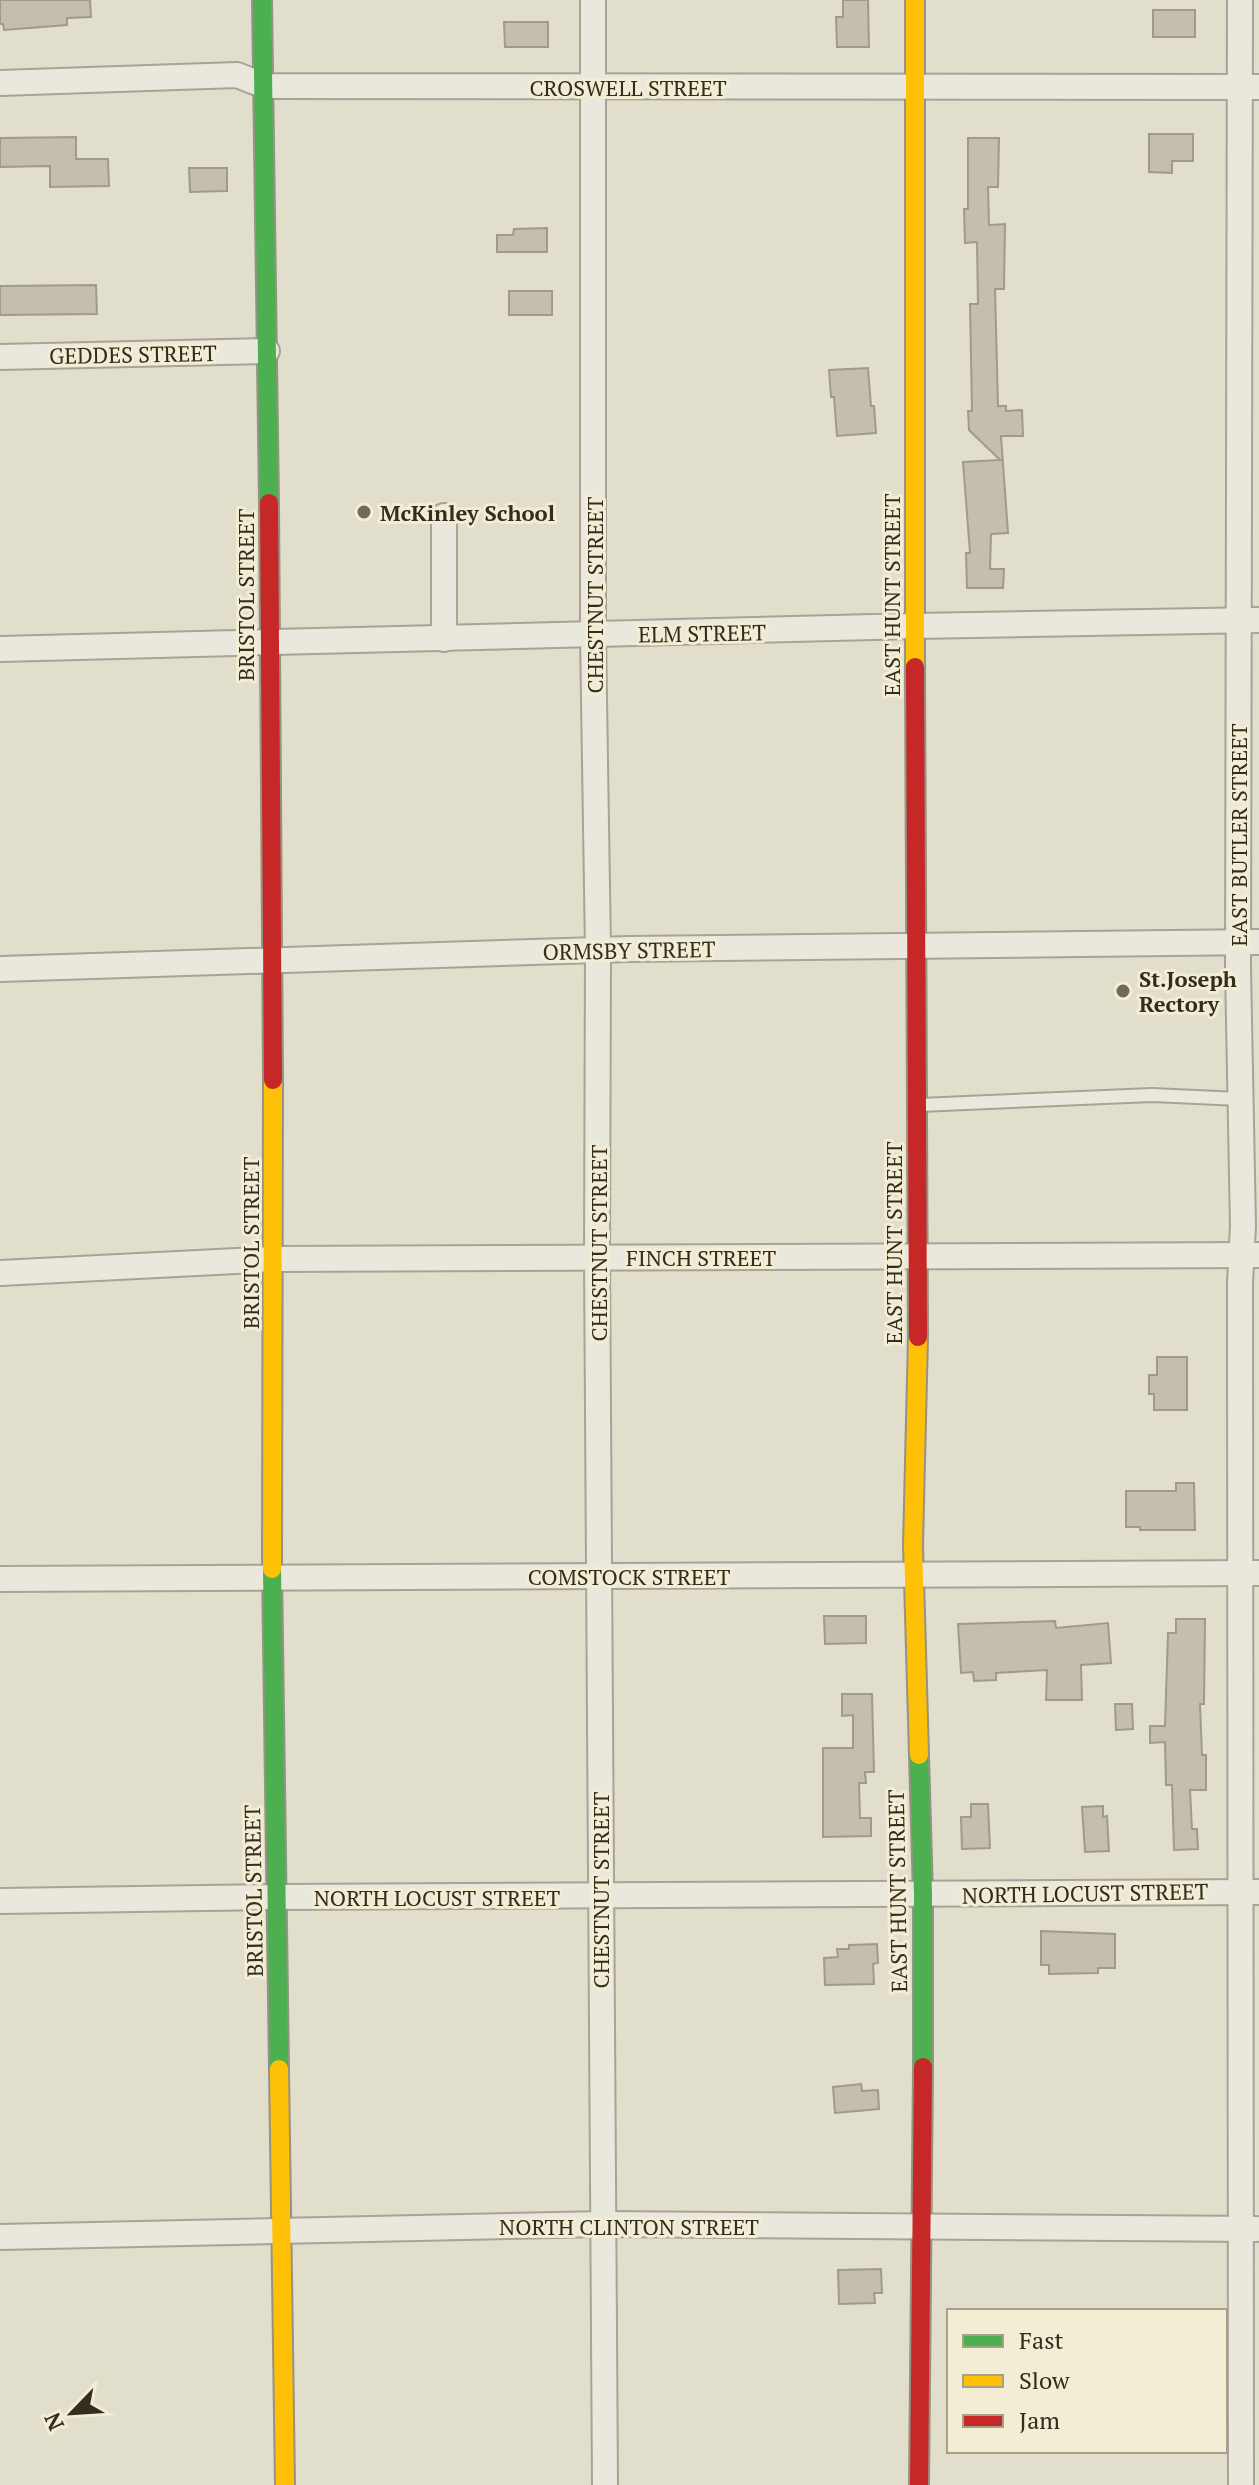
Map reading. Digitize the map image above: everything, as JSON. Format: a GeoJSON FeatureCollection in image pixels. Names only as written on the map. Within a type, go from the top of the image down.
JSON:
{"type":"FeatureCollection","features":[{"type":"Feature","properties":{"kind":"street","name":"BRISTOL STREET"},"geometry":{"type":"LineString","coordinates":[[262,0],[273,962],[272,1579],[285,2485]]}},
{"type":"Feature","properties":{"kind":"street","name":"CHESTNUT STREET"},"geometry":{"type":"LineString","coordinates":[[593,0],[593,635],[598,950],[605,2485]]}},
{"type":"Feature","properties":{"kind":"street","name":"EAST HUNT STREET"},"geometry":{"type":"LineString","coordinates":[[915,0],[918,1105],[913,1574],[923,1895],[919,2485]]}},
{"type":"Feature","properties":{"kind":"street","name":"EAST BUTLER STREET"},"geometry":{"type":"LineString","coordinates":[[1240,0],[1250,86],[1249,942],[1240,1099],[1250,1255],[1251,2229],[1241,2485]]}},
{"type":"Feature","properties":{"kind":"street","name":"CROSWELL STREET"},"geometry":{"type":"LineString","coordinates":[[0,83],[237,75],[265,86],[1250,86]]}},
{"type":"Feature","properties":{"kind":"street","name":"GEDDES STREET"},"geometry":{"type":"LineString","coordinates":[[0,357],[267,351]]}},
{"type":"Feature","properties":{"kind":"street"},"geometry":{"type":"LineString","coordinates":[[444,516],[444,639]]}},
{"type":"Feature","properties":{"kind":"street","name":"ELM STREET"},"geometry":{"type":"LineString","coordinates":[[0,649],[1248,619]]}},
{"type":"Feature","properties":{"kind":"street","name":"ORMSBY STREET"},"geometry":{"type":"LineString","coordinates":[[0,969],[598,950],[1249,942]]}},
{"type":"Feature","properties":{"kind":"street","name":"FINCH STREET"},"geometry":{"type":"LineString","coordinates":[[0,1273],[274,1259],[1250,1255]]}},
{"type":"Feature","properties":{"kind":"street","name":"COMSTOCK STREET"},"geometry":{"type":"LineString","coordinates":[[0,1579],[1250,1573]]}},
{"type":"Feature","properties":{"kind":"street","name":"NORTH LOCUST STREET"},"geometry":{"type":"LineString","coordinates":[[0,1901],[1250,1892]]}},
{"type":"Feature","properties":{"kind":"street","name":"NORTH CLINTON STREET"},"geometry":{"type":"LineString","coordinates":[[0,2237],[603,2224],[1251,2229]]}},
{"type":"Feature","properties":{"kind":"lane"},"geometry":{"type":"LineString","coordinates":[[918,1105],[1152,1095],[1240,1099]]}},
{"type":"Feature","properties":{"kind":"building"},"geometry":{"type":"Polygon","coordinates":[[[0,0],[90,0],[91,17],[67,18],[67,25],[4,30],[3,24],[0,24],[0,0]]]}},
{"type":"Feature","properties":{"kind":"building"},"geometry":{"type":"Polygon","coordinates":[[[843,0],[868,0],[869,47],[837,47],[836,17],[843,17],[843,0]]]}},
{"type":"Feature","properties":{"kind":"building"},"geometry":{"type":"Polygon","coordinates":[[[1153,10],[1195,10],[1195,37],[1153,37],[1153,10]]]}},
{"type":"Feature","properties":{"kind":"building"},"geometry":{"type":"Polygon","coordinates":[[[504,22],[548,22],[548,47],[505,47],[504,22]]]}},
{"type":"Feature","properties":{"kind":"building"},"geometry":{"type":"Polygon","coordinates":[[[1149,134],[1193,134],[1193,161],[1172,161],[1172,173],[1149,172],[1149,134]]]}},
{"type":"Feature","properties":{"kind":"building"},"geometry":{"type":"Polygon","coordinates":[[[76,137],[76,159],[108,159],[109,186],[50,187],[50,166],[0,167],[0,138],[76,137]]]}},
{"type":"Feature","properties":{"kind":"building"},"geometry":{"type":"Polygon","coordinates":[[[968,138],[999,138],[998,187],[988,187],[989,225],[1005,224],[1004,289],[995,289],[998,406],[1006,406],[1006,411],[1022,410],[1023,436],[1001,436],[1008,533],[991,534],[990,569],[1004,569],[1003,588],[967,588],[966,553],[970,553],[963,462],[1000,460],[969,430],[968,411],[972,411],[970,304],[978,304],[977,242],[965,243],[968,138]]]}},
{"type":"Feature","properties":{"kind":"building"},"geometry":{"type":"Polygon","coordinates":[[[189,168],[227,168],[227,191],[190,192],[189,168]]]}},
{"type":"Feature","properties":{"kind":"building"},"geometry":{"type":"Polygon","coordinates":[[[547,228],[547,252],[497,252],[497,235],[513,235],[514,229],[547,228]]]}},
{"type":"Feature","properties":{"kind":"building"},"geometry":{"type":"Polygon","coordinates":[[[96,285],[97,314],[0,315],[0,286],[96,285]]]}},
{"type":"Feature","properties":{"kind":"building"},"geometry":{"type":"Polygon","coordinates":[[[509,291],[552,291],[552,315],[509,315],[509,291]]]}},
{"type":"Feature","properties":{"kind":"building"},"geometry":{"type":"Polygon","coordinates":[[[868,368],[876,433],[837,436],[829,370],[868,368]]]}},
{"type":"Feature","properties":{"kind":"building"},"geometry":{"type":"Polygon","coordinates":[[[1157,1357],[1187,1357],[1187,1410],[1154,1410],[1154,1394],[1149,1394],[1149,1375],[1157,1375],[1157,1357]]]}},
{"type":"Feature","properties":{"kind":"building"},"geometry":{"type":"Polygon","coordinates":[[[1176,1483],[1194,1483],[1195,1530],[1126,1527],[1126,1491],[1176,1491],[1176,1483]]]}},
{"type":"Feature","properties":{"kind":"building"},"geometry":{"type":"Polygon","coordinates":[[[824,1616],[866,1616],[866,1643],[825,1644],[824,1616]]]}},
{"type":"Feature","properties":{"kind":"building"},"geometry":{"type":"Polygon","coordinates":[[[1176,1619],[1205,1619],[1204,1704],[1200,1704],[1202,1755],[1206,1755],[1206,1790],[1190,1790],[1192,1829],[1197,1829],[1198,1849],[1174,1850],[1172,1785],[1166,1785],[1165,1742],[1150,1743],[1150,1726],[1165,1726],[1168,1633],[1176,1633],[1176,1619]]]}},
{"type":"Feature","properties":{"kind":"building"},"geometry":{"type":"Polygon","coordinates":[[[1055,1621],[1056,1628],[1108,1623],[1111,1663],[1081,1665],[1082,1700],[1046,1700],[1047,1670],[996,1673],[996,1680],[974,1681],[973,1672],[961,1673],[958,1624],[1055,1621]]]}},
{"type":"Feature","properties":{"kind":"building"},"geometry":{"type":"Polygon","coordinates":[[[842,1694],[872,1694],[874,1772],[865,1772],[866,1783],[859,1783],[860,1818],[871,1818],[871,1836],[823,1837],[823,1748],[853,1748],[853,1715],[842,1716],[842,1694]]]}},
{"type":"Feature","properties":{"kind":"building"},"geometry":{"type":"Polygon","coordinates":[[[1115,1704],[1132,1704],[1133,1729],[1116,1730],[1115,1704]]]}},
{"type":"Feature","properties":{"kind":"building"},"geometry":{"type":"Polygon","coordinates":[[[971,1804],[988,1804],[990,1848],[962,1849],[961,1817],[971,1817],[971,1804]]]}},
{"type":"Feature","properties":{"kind":"building"},"geometry":{"type":"Polygon","coordinates":[[[1103,1806],[1103,1817],[1107,1816],[1109,1851],[1085,1852],[1082,1807],[1103,1806]]]}},
{"type":"Feature","properties":{"kind":"building"},"geometry":{"type":"Polygon","coordinates":[[[1041,1931],[1115,1934],[1115,1968],[1098,1968],[1098,1973],[1049,1974],[1049,1965],[1041,1965],[1041,1931]]]}},
{"type":"Feature","properties":{"kind":"building"},"geometry":{"type":"Polygon","coordinates":[[[877,1944],[878,1963],[873,1964],[874,1984],[825,1985],[824,1958],[838,1957],[837,1949],[849,1949],[849,1945],[877,1944]]]}},
{"type":"Feature","properties":{"kind":"building"},"geometry":{"type":"Polygon","coordinates":[[[861,2084],[862,2091],[878,2090],[879,2109],[835,2113],[833,2087],[861,2084]]]}},
{"type":"Feature","properties":{"kind":"building"},"geometry":{"type":"Polygon","coordinates":[[[881,2269],[882,2293],[874,2293],[875,2303],[839,2304],[838,2270],[881,2269]]]}},
{"type":"Feature","properties":{"kind":"traffic: fast"},"geometry":{"type":"LineString","coordinates":[[262,0],[269,503]]}},
{"type":"Feature","properties":{"kind":"traffic: fast"},"geometry":{"type":"LineString","coordinates":[[272,1569],[279,2069]]}},
{"type":"Feature","properties":{"kind":"traffic: fast"},"geometry":{"type":"LineString","coordinates":[[919,1755],[923,2067]]}},
{"type":"Feature","properties":{"kind":"traffic: slow"},"geometry":{"type":"LineString","coordinates":[[915,0],[915,667]]}},
{"type":"Feature","properties":{"kind":"traffic: slow"},"geometry":{"type":"LineString","coordinates":[[272,1569],[273,1080]]}},
{"type":"Feature","properties":{"kind":"traffic: slow"},"geometry":{"type":"LineString","coordinates":[[918,1337],[913,1545],[919,1755]]}},
{"type":"Feature","properties":{"kind":"traffic: slow"},"geometry":{"type":"LineString","coordinates":[[279,2069],[285,2485]]}},
{"type":"Feature","properties":{"kind":"traffic: jam"},"geometry":{"type":"LineString","coordinates":[[269,503],[273,1080]]}},
{"type":"Feature","properties":{"kind":"traffic: jam"},"geometry":{"type":"LineString","coordinates":[[915,667],[918,1337]]}},
{"type":"Feature","properties":{"kind":"traffic: jam"},"geometry":{"type":"LineString","coordinates":[[919,2485],[923,2067]]}},
{"type":"Feature","properties":{"kind":"place","name":"McKinley School"},"geometry":{"type":"Point","coordinates":[364,512]}},
{"type":"Feature","properties":{"kind":"place","name":"St.Joseph Rectory"},"geometry":{"type":"Point","coordinates":[1123,991]}}]}
